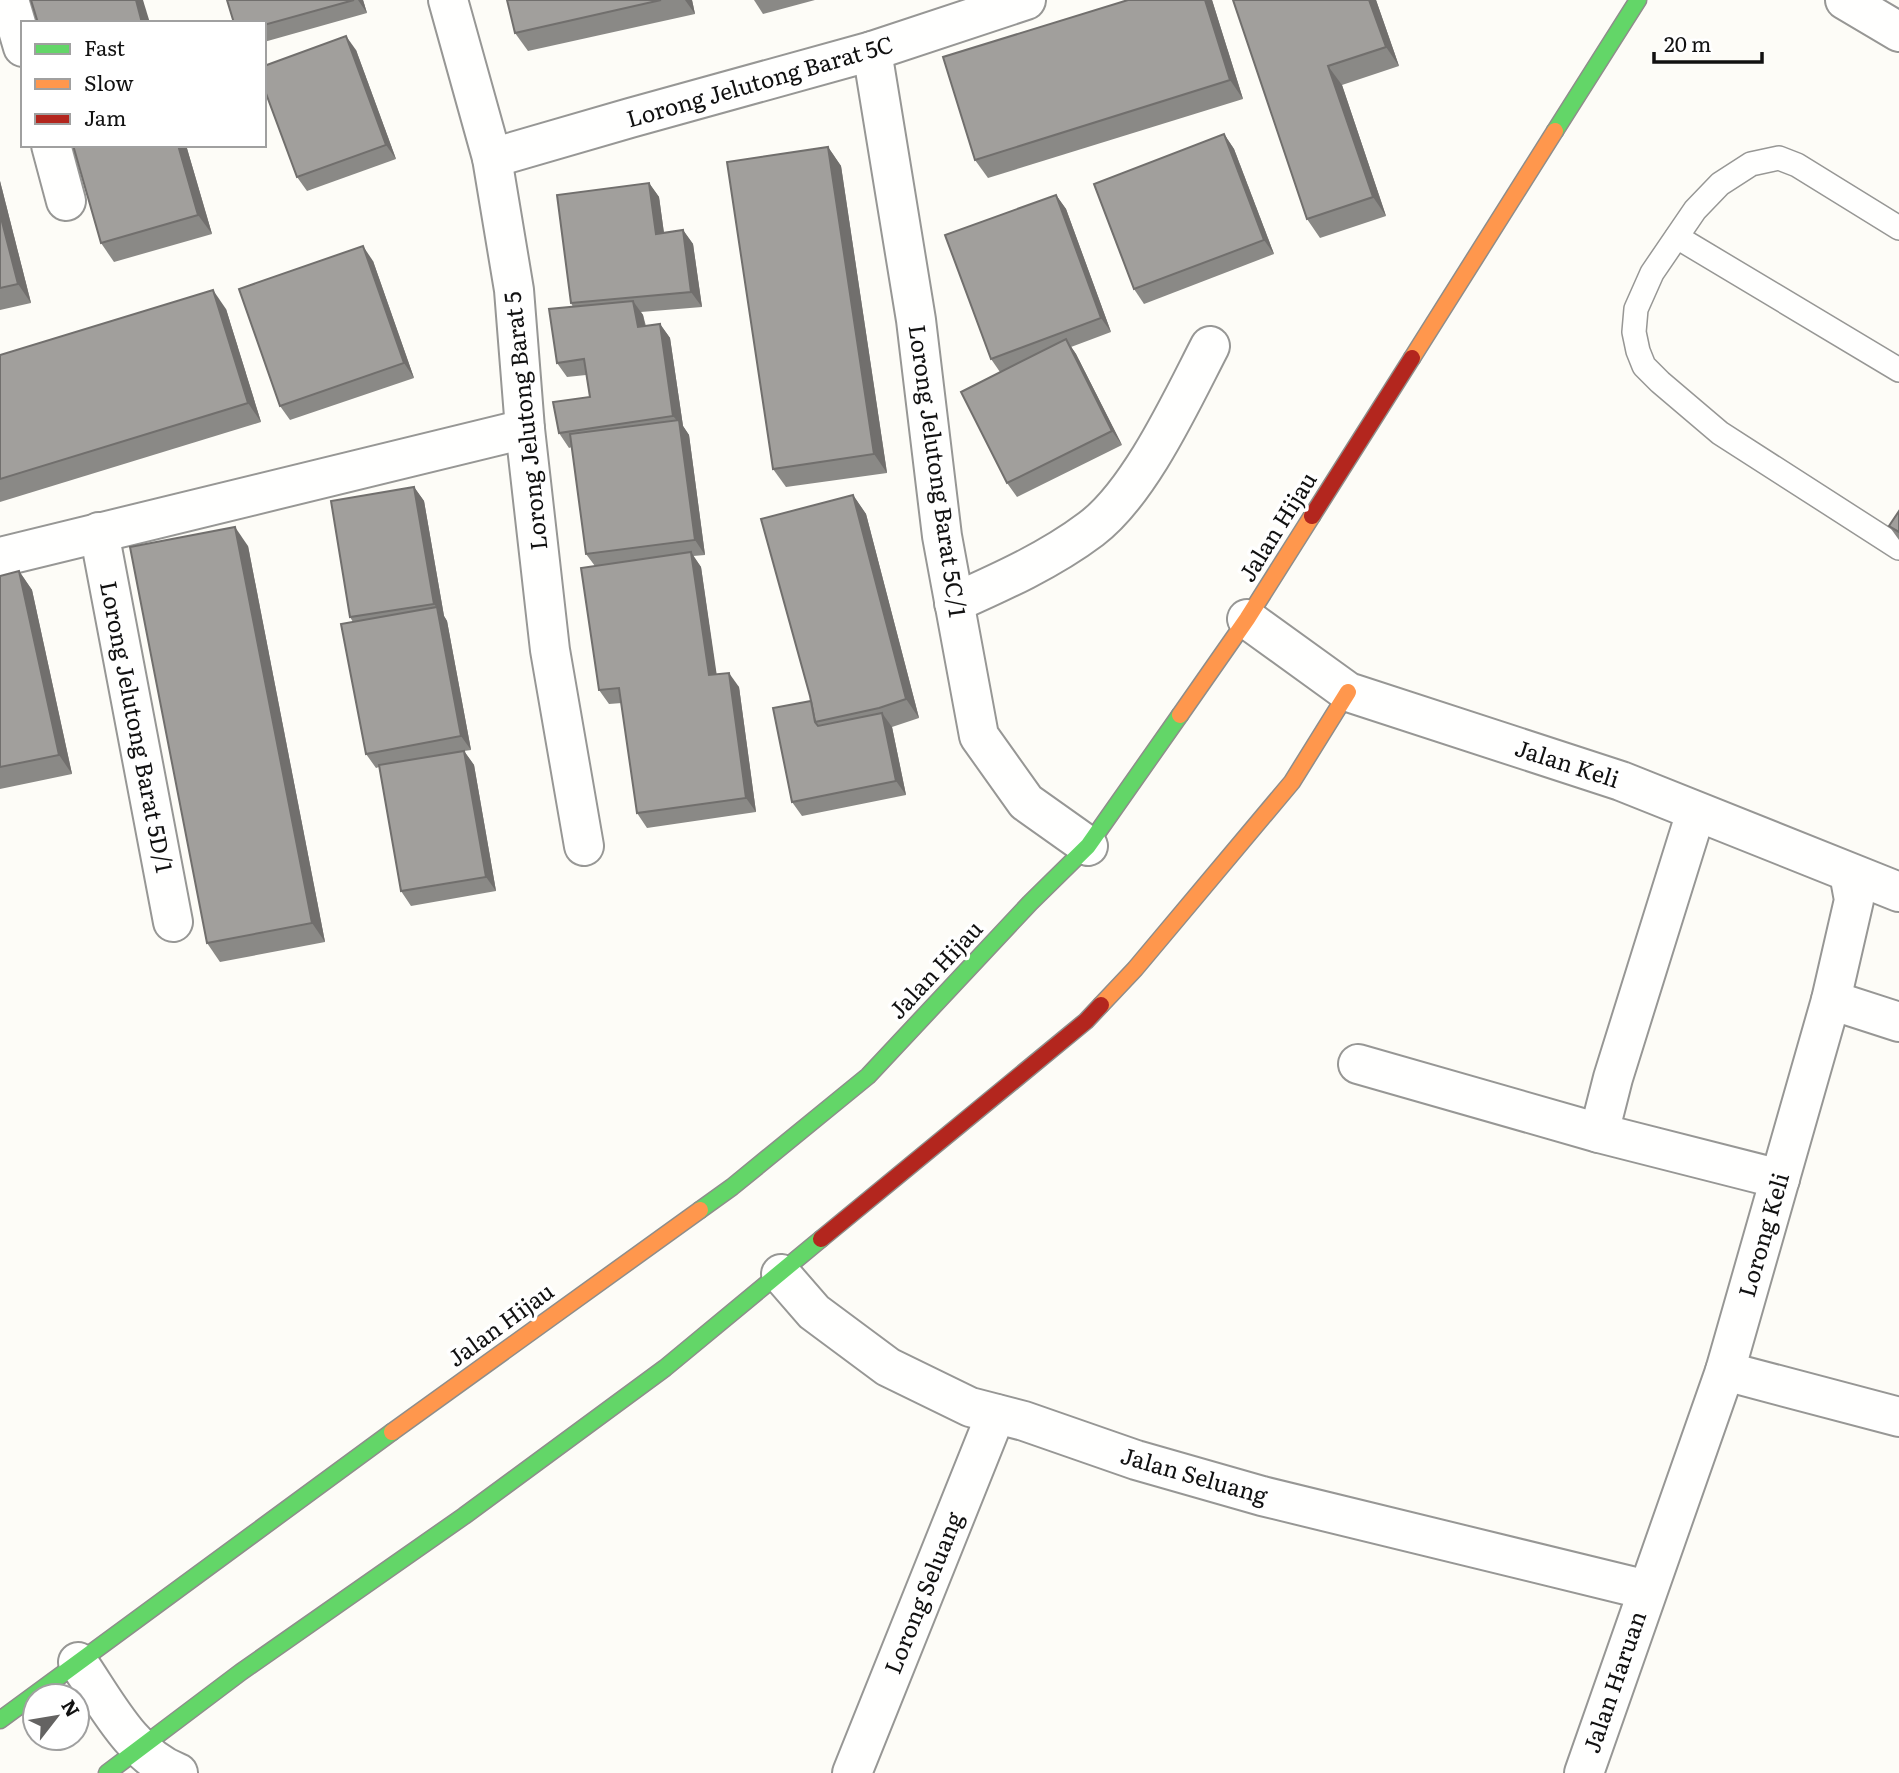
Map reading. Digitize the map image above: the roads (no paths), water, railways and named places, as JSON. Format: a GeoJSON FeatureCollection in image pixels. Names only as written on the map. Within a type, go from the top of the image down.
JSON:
{"type":"FeatureCollection","features":[{"type":"Feature","properties":{"kind":"main road","name":"Jalan Hijau"},"geometry":{"type":"LineString","coordinates":[[0,1720],[732,1187],[868,1076],[1030,903],[1088,846],[1247,619],[1638,0]]}},
{"type":"Feature","properties":{"kind":"main road"},"geometry":{"type":"LineString","coordinates":[[107,1773],[241,1672],[665,1368],[1086,1021],[1135,969],[1292,782],[1348,692]]}},
{"type":"Feature","properties":{"kind":"street"},"geometry":{"type":"LineString","coordinates":[[9,0],[21,40]]}},
{"type":"Feature","properties":{"kind":"street","name":"Lorong Jelutong Barat 5"},"geometry":{"type":"LineString","coordinates":[[448,0],[492,159],[513,290],[550,650],[584,846]]}},
{"type":"Feature","properties":{"kind":"street","name":"Lorong Jelutong Barat 5C"},"geometry":{"type":"LineString","coordinates":[[492,159],[872,51],[929,15],[1026,0]]}},
{"type":"Feature","properties":{"kind":"street"},"geometry":{"type":"LineString","coordinates":[[1846,0],[1899,32]]}},
{"type":"Feature","properties":{"kind":"street","name":"Lorong Jelutong Barat 5C/1"},"geometry":{"type":"LineString","coordinates":[[872,51],[915,320],[942,536],[979,736],[1026,802],[1088,846]]}},
{"type":"Feature","properties":{"kind":"street"},"geometry":{"type":"LineString","coordinates":[[52,147],[66,201]]}},
{"type":"Feature","properties":{"kind":"street"},"geometry":{"type":"LineString","coordinates":[[954,603],[1034,564],[1093,528],[1124,496],[1163,435],[1210,346]]}},
{"type":"Feature","properties":{"kind":"street"},"geometry":{"type":"LineString","coordinates":[[0,557],[526,429]]}},
{"type":"Feature","properties":{"kind":"street","name":"Lorong Jelutong Barat 5D/1"},"geometry":{"type":"LineString","coordinates":[[99,532],[173,922]]}},
{"type":"Feature","properties":{"kind":"street","name":"Jalan Keli"},"geometry":{"type":"LineString","coordinates":[[1247,619],[1348,692],[1621,781],[1899,892]]}},
{"type":"Feature","properties":{"kind":"street"},"geometry":{"type":"LineString","coordinates":[[1599,1133],[1613,1078],[1696,813]]}},
{"type":"Feature","properties":{"kind":"street","name":"Lorong Keli"},"geometry":{"type":"LineString","coordinates":[[1647,1590],[1725,1371],[1831,1000],[1854,900],[1849,873]]}},
{"type":"Feature","properties":{"kind":"street"},"geometry":{"type":"LineString","coordinates":[[1831,1000],[1899,1022]]}},
{"type":"Feature","properties":{"kind":"street"},"geometry":{"type":"LineString","coordinates":[[1358,1064],[1599,1133],[1780,1179]]}},
{"type":"Feature","properties":{"kind":"street","name":"Jalan Seluang"},"geometry":{"type":"LineString","coordinates":[[781,1274],[814,1312],[888,1367],[970,1407],[1136,1460],[1262,1496],[1647,1590]]}},
{"type":"Feature","properties":{"kind":"street"},"geometry":{"type":"LineString","coordinates":[[1725,1371],[1899,1417]]}},
{"type":"Feature","properties":{"kind":"street","name":"Lorong Seluang"},"geometry":{"type":"LineString","coordinates":[[852,1773],[996,1414]]}},
{"type":"Feature","properties":{"kind":"street","name":"Jalan Haruan"},"geometry":{"type":"LineString","coordinates":[[1584,1773],[1647,1590]]}},
{"type":"Feature","properties":{"kind":"street"},"geometry":{"type":"LineString","coordinates":[[78,1662],[139,1749],[166,1769],[178,1773]]}},
{"type":"Feature","properties":{"kind":"lane"},"geometry":{"type":"LineString","coordinates":[[1899,228],[1797,165],[1779,158],[1751,164],[1720,184],[1695,210],[1653,273],[1636,309],[1634,332],[1644,366],[1720,433],[1899,548]]}},
{"type":"Feature","properties":{"kind":"lane"},"geometry":{"type":"LineString","coordinates":[[1677,237],[1899,370]]}}]}
